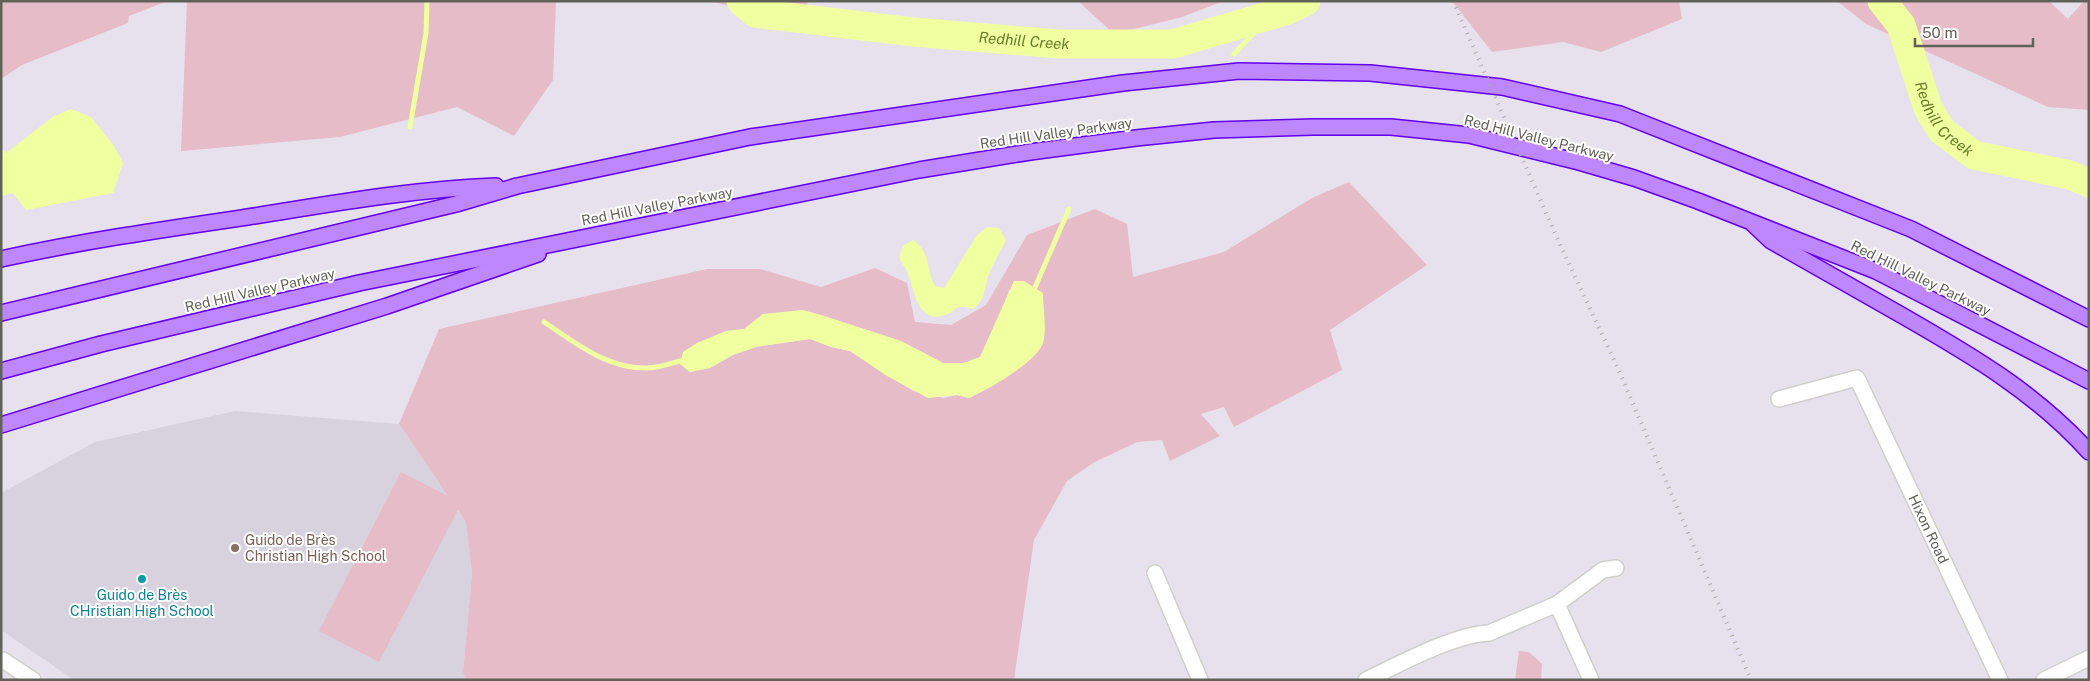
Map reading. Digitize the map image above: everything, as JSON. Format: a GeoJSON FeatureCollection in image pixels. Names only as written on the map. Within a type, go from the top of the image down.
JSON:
{"type":"FeatureCollection","features":[{"type":"Feature","properties":{"kind":"highway"},"geometry":{"type":"LineString","coordinates":[[1,313],[456,204],[517,186],[750,137],[1123,83],[1239,71],[1370,73],[1502,87],[1620,114],[1911,229],[2089,319]]}},
{"type":"Feature","properties":{"kind":"highway","name":"Red Hill Valley Parkway"},"geometry":{"type":"LineString","coordinates":[[1,371],[100,344],[360,283],[919,170],[1030,152],[1136,138],[1214,130],[1313,127],[1391,128],[1469,135],[1634,178],[1748,220],[1876,271],[2089,381]]}},
{"type":"Feature","properties":{"kind":"highway"},"geometry":{"type":"LineString","coordinates":[[1,259],[139,234],[304,208],[450,188],[517,186]]}},
{"type":"Feature","properties":{"kind":"highway"},"geometry":{"type":"LineString","coordinates":[[1748,220],[1771,241],[1940,337],[2008,380],[2047,409],[2089,452]]}},
{"type":"Feature","properties":{"kind":"highway"},"geometry":{"type":"LineString","coordinates":[[1,425],[387,306],[599,234]]}},
{"type":"Feature","properties":{"kind":"street","name":"Hixon Road"},"geometry":{"type":"LineString","coordinates":[[1779,399],[1857,378],[2000,680]]}},
{"type":"Feature","properties":{"kind":"street"},"geometry":{"type":"LineString","coordinates":[[1366,680],[1439,647],[1477,634],[1489,633],[1557,604],[1603,570],[1616,568]]}},
{"type":"Feature","properties":{"kind":"street"},"geometry":{"type":"LineString","coordinates":[[1155,573],[1200,680]]}},
{"type":"Feature","properties":{"kind":"street"},"geometry":{"type":"LineString","coordinates":[[1557,604],[1591,680]]}},
{"type":"Feature","properties":{"kind":"street"},"geometry":{"type":"LineString","coordinates":[[2044,680],[2089,658]]}},
{"type":"Feature","properties":{"kind":"street"},"geometry":{"type":"LineString","coordinates":[[3,660],[33,680]]}},
{"type":"Feature","properties":{"kind":"shaded area"},"geometry":{"type":"Polygon","coordinates":[[[1,1],[168,1],[129,16],[128,23],[22,65],[1,79],[1,1]]]}},
{"type":"Feature","properties":{"kind":"shaded area"},"geometry":{"type":"Polygon","coordinates":[[[187,1],[556,1],[553,80],[514,136],[457,107],[340,137],[181,151],[187,1]]]}},
{"type":"Feature","properties":{"kind":"shaded area"},"geometry":{"type":"Polygon","coordinates":[[[710,1],[809,1],[796,23],[710,1]]]}},
{"type":"Feature","properties":{"kind":"shaded area"},"geometry":{"type":"Polygon","coordinates":[[[1078,1],[1224,1],[1182,17],[1114,34],[1078,1]]]}},
{"type":"Feature","properties":{"kind":"shaded area"},"geometry":{"type":"Polygon","coordinates":[[[1452,1],[1679,1],[1682,19],[1601,52],[1563,42],[1492,52],[1452,1]]]}},
{"type":"Feature","properties":{"kind":"shaded area"},"geometry":{"type":"Polygon","coordinates":[[[1837,1],[2049,1],[2068,19],[2084,1],[2089,1],[2089,110],[2048,107],[1866,24],[1837,1]]]}},
{"type":"Feature","properties":{"kind":"shaded area"},"geometry":{"type":"Polygon","coordinates":[[[71,109],[91,117],[114,146],[123,163],[113,193],[26,210],[13,193],[1,196],[1,152],[3,150],[6,153],[54,116],[71,109]]]}},
{"type":"Feature","properties":{"kind":"shaded area"},"geometry":{"type":"Polygon","coordinates":[[[1349,182],[1427,265],[1330,330],[1342,370],[1234,427],[1224,407],[1201,414],[1220,436],[1170,461],[1162,440],[1137,442],[1093,463],[1067,481],[1034,540],[1014,680],[466,680],[463,672],[472,574],[466,522],[458,510],[379,662],[319,631],[401,472],[448,496],[399,424],[439,329],[707,269],[760,269],[821,287],[875,268],[907,283],[915,322],[951,325],[986,305],[1027,235],[1095,209],[1127,224],[1133,277],[1224,252],[1312,198],[1349,182]],[[1009,290],[1001,313],[980,357],[964,363],[943,363],[901,341],[802,310],[744,329],[726,331],[680,364],[690,372],[710,368],[733,355],[756,347],[810,339],[831,347],[850,351],[913,391],[944,398],[957,395],[969,398],[1009,375],[1027,361],[1043,344],[1043,293],[1009,290]]]}},
{"type":"Feature","properties":{"kind":"shaded area"},"geometry":{"type":"Polygon","coordinates":[[[988,227],[999,228],[1006,240],[990,272],[980,302],[973,309],[959,307],[945,315],[936,317],[928,315],[918,303],[907,271],[899,257],[903,246],[913,240],[919,245],[926,256],[935,286],[944,288],[977,235],[988,227]]]}},
{"type":"Feature","properties":{"kind":"shaded area"},"geometry":{"type":"Polygon","coordinates":[[[1014,281],[1024,281],[1043,293],[1045,326],[1043,343],[1039,351],[1022,367],[969,398],[957,395],[928,398],[887,376],[850,351],[831,347],[810,339],[756,347],[733,355],[710,368],[690,372],[680,364],[683,352],[697,343],[726,331],[744,329],[763,314],[802,310],[901,341],[943,363],[964,363],[980,357],[1014,281]]]}},
{"type":"Feature","properties":{"kind":"shaded area","name":"Guido de Brès Christian High School"},"geometry":{"type":"Polygon","coordinates":[[[235,411],[399,424],[466,522],[472,574],[463,671],[466,680],[74,680],[1,630],[1,493],[95,442],[235,411]]]}},
{"type":"Feature","properties":{"kind":"shaded area"},"geometry":{"type":"Polygon","coordinates":[[[1519,651],[1529,652],[1542,664],[1541,680],[1515,680],[1519,651]]]}},
{"type":"Feature","properties":{"kind":"waterway"},"geometry":{"type":"LineString","coordinates":[[410,127],[426,33],[427,1]]}},
{"type":"Feature","properties":{"kind":"waterway","name":"Redhill Creek"},"geometry":{"type":"LineString","coordinates":[[741,1],[755,13],[913,32],[1059,44],[1173,44],[1288,10],[1306,1]]}},
{"type":"Feature","properties":{"kind":"waterway","name":"Redhill Creek"},"geometry":{"type":"LineString","coordinates":[[1882,1],[1901,25],[1928,108],[1942,131],[1974,155],[2070,175],[2089,183]]}},
{"type":"Feature","properties":{"kind":"waterway"},"geometry":{"type":"LineString","coordinates":[[1234,54],[1271,15]]}},
{"type":"Feature","properties":{"kind":"waterway"},"geometry":{"type":"LineString","coordinates":[[1033,292],[1069,209]]}},
{"type":"Feature","properties":{"kind":"waterway"},"geometry":{"type":"LineString","coordinates":[[544,322],[580,346],[619,364],[652,368],[685,360]]}},
{"type":"Feature","properties":{"kind":"railway"},"geometry":{"type":"LineString","coordinates":[[1453,1],[1562,249],[1616,364],[1751,680]]}},
{"type":"Feature","properties":{"kind":"place","name":"Guido de Brès Christian High School"},"geometry":{"type":"Point","coordinates":[235,548]}},
{"type":"Feature","properties":{"kind":"place","name":"Guido de Brès CHristian High School"},"geometry":{"type":"Point","coordinates":[142,579]}}]}
